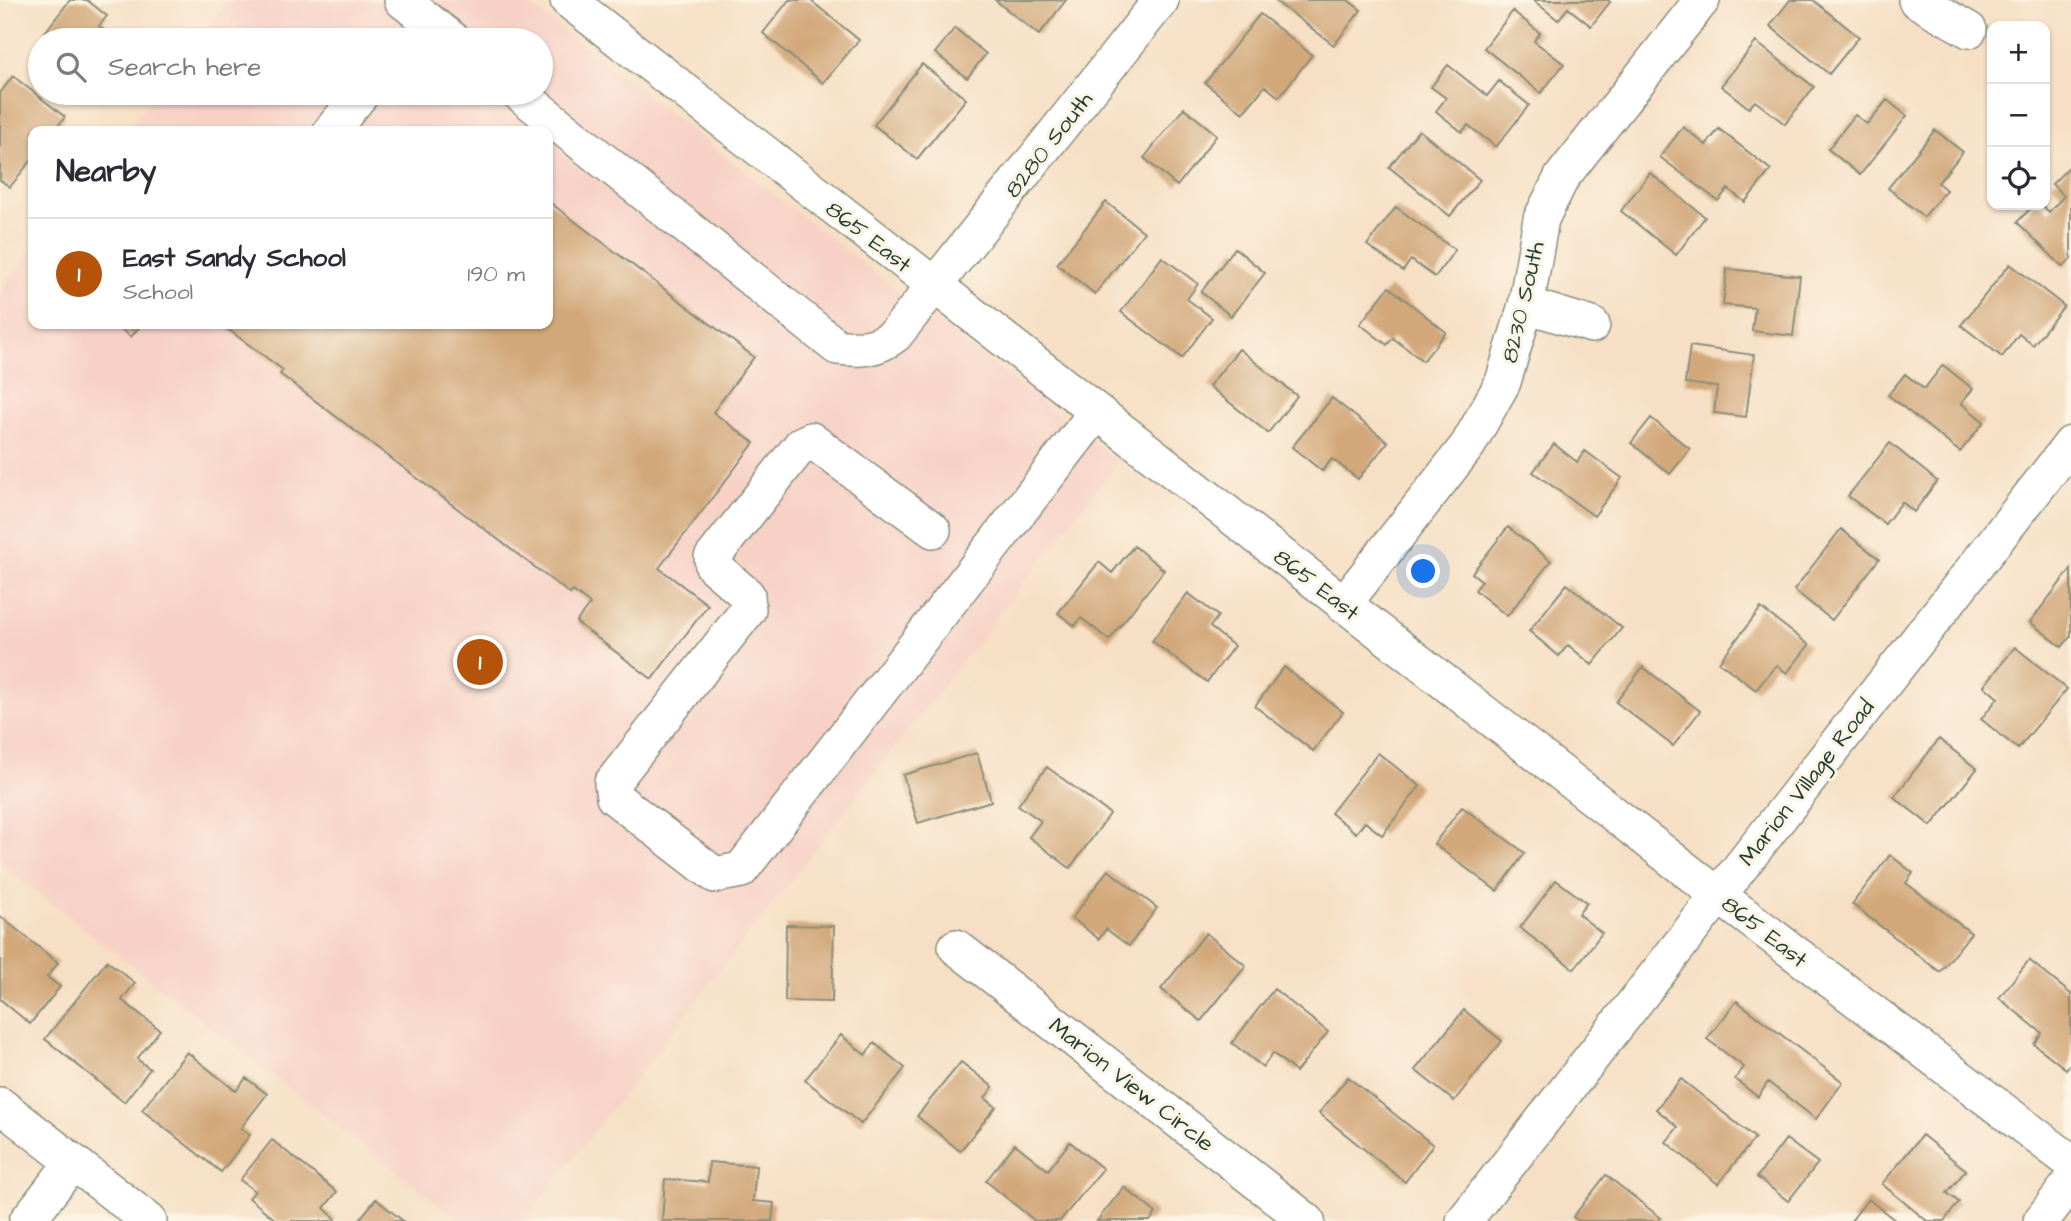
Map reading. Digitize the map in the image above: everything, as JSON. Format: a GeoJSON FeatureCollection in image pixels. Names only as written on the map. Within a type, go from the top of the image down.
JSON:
{"type":"FeatureCollection","features":[{"type":"Feature","properties":{"kind":"street","name":"865 East"},"geometry":{"type":"LineString","coordinates":[[568,0],[1718,895],[2071,1162]]}},
{"type":"Feature","properties":{"kind":"street","name":"8280 South"},"geometry":{"type":"LineString","coordinates":[[534,105],[837,347],[858,350],[882,345],[935,287],[1161,0]]}},
{"type":"Feature","properties":{"kind":"street","name":"8230 South"},"geometry":{"type":"LineString","coordinates":[[1343,605],[1468,445],[1503,382],[1526,305],[1541,219],[1562,177],[1702,0]]}},
{"type":"Feature","properties":{"kind":"street"},"geometry":{"type":"LineString","coordinates":[[1916,0],[1969,30]]}},
{"type":"Feature","properties":{"kind":"street"},"geometry":{"type":"LineString","coordinates":[[410,19],[428,28]]}},
{"type":"Feature","properties":{"kind":"street"},"geometry":{"type":"LineString","coordinates":[[335,126],[352,105]]}},
{"type":"Feature","properties":{"kind":"street"},"geometry":{"type":"LineString","coordinates":[[1526,305],[1592,325]]}},
{"type":"Feature","properties":{"kind":"street"},"geometry":{"type":"LineString","coordinates":[[933,530],[811,439],[802,444],[712,558],[713,566],[747,595],[748,610],[612,783],[614,797],[715,875],[741,870],[1096,413]]}},
{"type":"Feature","properties":{"kind":"street","name":"Marion Village Road"},"geometry":{"type":"LineString","coordinates":[[1464,1221],[2071,444]]}},
{"type":"Feature","properties":{"kind":"street","name":"Marion View Circle"},"geometry":{"type":"LineString","coordinates":[[956,947],[1307,1221]]}},
{"type":"Feature","properties":{"kind":"street"},"geometry":{"type":"LineString","coordinates":[[0,1105],[149,1221]]}},
{"type":"Feature","properties":{"kind":"street"},"geometry":{"type":"LineString","coordinates":[[27,1221],[73,1162]]}},
{"type":"Feature","properties":{"kind":"street"},"geometry":{"type":"LineString","coordinates":[[2041,1221],[2071,1182]]}},
{"type":"Feature","properties":{"kind":"shaded area"},"geometry":{"type":"Polygon","coordinates":[[[229,0],[524,0],[1118,462],[524,1221],[460,1221],[0,863],[0,291],[28,255],[28,329],[553,329],[553,126],[130,126],[147,105],[553,105],[553,28],[207,28],[229,0]]]}},
{"type":"Feature","properties":{"kind":"building"},"geometry":{"type":"Polygon","coordinates":[[[70,0],[87,0],[107,16],[99,26],[102,28],[48,28],[70,0]]]}},
{"type":"Feature","properties":{"kind":"building"},"geometry":{"type":"Polygon","coordinates":[[[789,0],[810,0],[859,40],[823,83],[763,33],[789,0]]]}},
{"type":"Feature","properties":{"kind":"building"},"geometry":{"type":"Polygon","coordinates":[[[995,0],[1066,0],[1039,35],[995,0]]]}},
{"type":"Feature","properties":{"kind":"building"},"geometry":{"type":"Polygon","coordinates":[[[1274,0],[1348,0],[1361,10],[1334,45],[1274,0]]]}},
{"type":"Feature","properties":{"kind":"building"},"geometry":{"type":"Polygon","coordinates":[[[1533,0],[1610,2],[1591,26],[1568,8],[1558,20],[1533,0]]]}},
{"type":"Feature","properties":{"kind":"building"},"geometry":{"type":"Polygon","coordinates":[[[1790,0],[1813,0],[1859,37],[1829,74],[1770,26],[1790,0]]]}},
{"type":"Feature","properties":{"kind":"building"},"geometry":{"type":"Polygon","coordinates":[[[1513,11],[1540,33],[1534,41],[1564,64],[1541,93],[1484,48],[1513,11]]]}},
{"type":"Feature","properties":{"kind":"building"},"geometry":{"type":"Polygon","coordinates":[[[1260,14],[1312,55],[1279,97],[1265,86],[1243,113],[1205,83],[1260,14]]]}},
{"type":"Feature","properties":{"kind":"building"},"geometry":{"type":"Polygon","coordinates":[[[955,28],[986,54],[967,78],[935,53],[955,28]]]}},
{"type":"Feature","properties":{"kind":"building"},"geometry":{"type":"Polygon","coordinates":[[[1756,42],[1814,87],[1785,124],[1755,101],[1749,108],[1721,86],[1756,42]]]}},
{"type":"Feature","properties":{"kind":"building"},"geometry":{"type":"Polygon","coordinates":[[[922,64],[966,99],[917,159],[874,125],[922,64]]]}},
{"type":"Feature","properties":{"kind":"building"},"geometry":{"type":"Polygon","coordinates":[[[1448,65],[1487,96],[1499,81],[1529,105],[1496,147],[1468,125],[1462,132],[1436,111],[1446,98],[1431,87],[1448,65]]]}},
{"type":"Feature","properties":{"kind":"building"},"geometry":{"type":"Polygon","coordinates":[[[13,76],[28,88],[28,105],[50,105],[65,117],[58,126],[28,126],[28,164],[10,187],[0,180],[0,93],[13,76]]]}},
{"type":"Feature","properties":{"kind":"building"},"geometry":{"type":"Polygon","coordinates":[[[1887,100],[1907,116],[1860,175],[1828,149],[1855,115],[1867,124],[1887,100]]]}},
{"type":"Feature","properties":{"kind":"building"},"geometry":{"type":"Polygon","coordinates":[[[1184,108],[1217,135],[1177,186],[1144,158],[1184,108]]]}},
{"type":"Feature","properties":{"kind":"building"},"geometry":{"type":"Polygon","coordinates":[[[1683,127],[1706,145],[1719,129],[1771,170],[1745,202],[1728,189],[1718,201],[1660,157],[1683,127]]]}},
{"type":"Feature","properties":{"kind":"building"},"geometry":{"type":"Polygon","coordinates":[[[1419,130],[1480,180],[1450,216],[1389,167],[1419,130]]]}},
{"type":"Feature","properties":{"kind":"building"},"geometry":{"type":"Polygon","coordinates":[[[1935,130],[1963,152],[1938,183],[1946,190],[1924,217],[1888,188],[1935,130]]]}},
{"type":"Feature","properties":{"kind":"building"},"geometry":{"type":"Polygon","coordinates":[[[2071,165],[2071,259],[2063,267],[2017,222],[2029,210],[2049,212],[2064,196],[2052,184],[2071,165]]]}},
{"type":"Feature","properties":{"kind":"building"},"geometry":{"type":"Polygon","coordinates":[[[1650,173],[1705,217],[1676,255],[1621,211],[1650,173]]]}},
{"type":"Feature","properties":{"kind":"building"},"geometry":{"type":"Polygon","coordinates":[[[1106,202],[1144,232],[1095,294],[1057,264],[1106,202]]]}},
{"type":"Feature","properties":{"kind":"building"},"geometry":{"type":"Polygon","coordinates":[[[553,205],[754,357],[713,412],[754,443],[659,568],[708,605],[652,679],[576,622],[590,604],[573,591],[570,594],[280,374],[283,370],[228,329],[553,329],[553,205]]]}},
{"type":"Feature","properties":{"kind":"building"},"geometry":{"type":"Polygon","coordinates":[[[1396,207],[1455,250],[1435,277],[1411,260],[1403,271],[1367,245],[1396,207]]]}},
{"type":"Feature","properties":{"kind":"building"},"geometry":{"type":"Polygon","coordinates":[[[1235,248],[1265,273],[1231,316],[1201,292],[1235,248]]]}},
{"type":"Feature","properties":{"kind":"building"},"geometry":{"type":"Polygon","coordinates":[[[1162,257],[1198,284],[1187,299],[1212,318],[1182,358],[1121,312],[1162,257]]]}},
{"type":"Feature","properties":{"kind":"building"},"geometry":{"type":"Polygon","coordinates":[[[2010,264],[2064,306],[2033,345],[2019,334],[2002,357],[1961,325],[2010,264]]]}},
{"type":"Feature","properties":{"kind":"building"},"geometry":{"type":"Polygon","coordinates":[[[1727,269],[1800,276],[1793,336],[1752,331],[1755,308],[1723,305],[1727,269]]]}},
{"type":"Feature","properties":{"kind":"building"},"geometry":{"type":"Polygon","coordinates":[[[1389,287],[1446,332],[1423,361],[1393,338],[1387,345],[1360,324],[1389,287]]]}},
{"type":"Feature","properties":{"kind":"building"},"geometry":{"type":"Polygon","coordinates":[[[121,329],[138,329],[131,337],[121,329]]]}},
{"type":"Feature","properties":{"kind":"building"},"geometry":{"type":"Polygon","coordinates":[[[1690,346],[1754,355],[1746,417],[1714,413],[1717,387],[1685,383],[1690,346]]]}},
{"type":"Feature","properties":{"kind":"building"},"geometry":{"type":"Polygon","coordinates":[[[1239,349],[1297,396],[1268,433],[1209,386],[1239,349]]]}},
{"type":"Feature","properties":{"kind":"building"},"geometry":{"type":"Polygon","coordinates":[[[1943,365],[1973,389],[1961,403],[1984,422],[1960,452],[1888,395],[1905,374],[1924,389],[1943,365]]]}},
{"type":"Feature","properties":{"kind":"building"},"geometry":{"type":"Polygon","coordinates":[[[1332,398],[1388,442],[1358,479],[1332,459],[1322,471],[1292,447],[1332,398]]]}},
{"type":"Feature","properties":{"kind":"building"},"geometry":{"type":"Polygon","coordinates":[[[1651,418],[1690,449],[1670,474],[1631,443],[1651,418]]]}},
{"type":"Feature","properties":{"kind":"building"},"geometry":{"type":"Polygon","coordinates":[[[1890,443],[1937,481],[1914,512],[1902,502],[1885,524],[1848,496],[1890,443]]]}},
{"type":"Feature","properties":{"kind":"building"},"geometry":{"type":"Polygon","coordinates":[[[1554,444],[1577,462],[1585,451],[1622,478],[1594,516],[1533,472],[1554,444]]]}},
{"type":"Feature","properties":{"kind":"building"},"geometry":{"type":"Polygon","coordinates":[[[1508,527],[1551,561],[1507,616],[1475,590],[1482,581],[1472,573],[1508,527]]]}},
{"type":"Feature","properties":{"kind":"building"},"geometry":{"type":"Polygon","coordinates":[[[1841,529],[1879,559],[1832,620],[1794,590],[1841,529]]]}},
{"type":"Feature","properties":{"kind":"building"},"geometry":{"type":"Polygon","coordinates":[[[1134,546],[1164,570],[1109,640],[1081,618],[1075,626],[1058,613],[1099,562],[1112,573],[1134,546]]]}},
{"type":"Feature","properties":{"kind":"building"},"geometry":{"type":"Polygon","coordinates":[[[2071,569],[2071,636],[2062,647],[2030,622],[2071,569]]]}},
{"type":"Feature","properties":{"kind":"building"},"geometry":{"type":"Polygon","coordinates":[[[1567,584],[1622,628],[1592,665],[1568,645],[1559,656],[1529,631],[1567,584]]]}},
{"type":"Feature","properties":{"kind":"building"},"geometry":{"type":"Polygon","coordinates":[[[1188,593],[1218,616],[1210,627],[1234,646],[1207,682],[1152,641],[1188,593]]]}},
{"type":"Feature","properties":{"kind":"building"},"geometry":{"type":"Polygon","coordinates":[[[1761,608],[1809,645],[1787,673],[1776,665],[1756,690],[1719,662],[1761,608]]]}},
{"type":"Feature","properties":{"kind":"building"},"geometry":{"type":"Polygon","coordinates":[[[2015,647],[2067,689],[2018,749],[1981,719],[1998,698],[1984,686],[2015,647]]]}},
{"type":"Feature","properties":{"kind":"building"},"geometry":{"type":"Polygon","coordinates":[[[1284,667],[1343,712],[1313,751],[1255,706],[1284,667]]]}},
{"type":"Feature","properties":{"kind":"building"},"geometry":{"type":"Polygon","coordinates":[[[1643,667],[1700,711],[1673,746],[1616,702],[1643,667]]]}},
{"type":"Feature","properties":{"kind":"building"},"geometry":{"type":"Polygon","coordinates":[[[1939,739],[1977,769],[1931,826],[1894,797],[1939,739]]]}},
{"type":"Feature","properties":{"kind":"building"},"geometry":{"type":"Polygon","coordinates":[[[977,753],[991,801],[918,823],[903,775],[977,753]]]}},
{"type":"Feature","properties":{"kind":"building"},"geometry":{"type":"Polygon","coordinates":[[[1378,753],[1420,786],[1382,835],[1365,822],[1356,833],[1331,813],[1378,753]]]}},
{"type":"Feature","properties":{"kind":"building"},"geometry":{"type":"Polygon","coordinates":[[[1047,767],[1110,814],[1070,868],[1029,837],[1041,821],[1018,805],[1047,767]]]}},
{"type":"Feature","properties":{"kind":"building"},"geometry":{"type":"Polygon","coordinates":[[[1462,807],[1525,853],[1497,891],[1434,844],[1462,807]]]}},
{"type":"Feature","properties":{"kind":"building"},"geometry":{"type":"Polygon","coordinates":[[[1890,855],[1913,873],[1906,883],[1971,933],[1940,972],[1852,904],[1890,855]]]}},
{"type":"Feature","properties":{"kind":"building"},"geometry":{"type":"Polygon","coordinates":[[[1108,870],[1157,908],[1129,946],[1106,929],[1099,939],[1072,918],[1108,870]]]}},
{"type":"Feature","properties":{"kind":"building"},"geometry":{"type":"Polygon","coordinates":[[[1556,880],[1587,903],[1578,914],[1602,933],[1574,969],[1520,928],[1556,880]]]}},
{"type":"Feature","properties":{"kind":"building"},"geometry":{"type":"Polygon","coordinates":[[[0,916],[58,963],[47,977],[60,987],[30,1024],[0,999],[0,916]]]}},
{"type":"Feature","properties":{"kind":"building"},"geometry":{"type":"Polygon","coordinates":[[[786,925],[834,926],[832,1002],[785,1001],[786,925]]]}},
{"type":"Feature","properties":{"kind":"building"},"geometry":{"type":"Polygon","coordinates":[[[1206,933],[1246,966],[1201,1021],[1161,989],[1206,933]]]}},
{"type":"Feature","properties":{"kind":"building"},"geometry":{"type":"Polygon","coordinates":[[[2029,960],[2071,994],[2071,1063],[2066,1069],[2034,1044],[2042,1033],[1999,998],[2029,960]]]}},
{"type":"Feature","properties":{"kind":"building"},"geometry":{"type":"Polygon","coordinates":[[[107,961],[135,983],[122,1000],[160,1030],[137,1059],[150,1069],[124,1102],[45,1039],[107,961]]]}},
{"type":"Feature","properties":{"kind":"building"},"geometry":{"type":"Polygon","coordinates":[[[1274,989],[1328,1032],[1296,1072],[1273,1053],[1263,1067],[1232,1043],[1274,989]]]}},
{"type":"Feature","properties":{"kind":"building"},"geometry":{"type":"Polygon","coordinates":[[[1737,1001],[1843,1082],[1816,1119],[1768,1082],[1758,1097],[1735,1079],[1744,1067],[1707,1039],[1737,1001]]]}},
{"type":"Feature","properties":{"kind":"building"},"geometry":{"type":"Polygon","coordinates":[[[1464,1010],[1502,1041],[1454,1101],[1415,1070],[1464,1010]]]}},
{"type":"Feature","properties":{"kind":"building"},"geometry":{"type":"Polygon","coordinates":[[[841,1035],[865,1055],[874,1043],[905,1068],[861,1124],[805,1080],[841,1035]]]}},
{"type":"Feature","properties":{"kind":"building"},"geometry":{"type":"Polygon","coordinates":[[[187,1052],[236,1091],[246,1078],[267,1094],[241,1128],[250,1135],[221,1172],[142,1110],[187,1052]]]}},
{"type":"Feature","properties":{"kind":"building"},"geometry":{"type":"Polygon","coordinates":[[[961,1062],[993,1087],[985,1098],[996,1107],[960,1151],[917,1116],[961,1062]]]}},
{"type":"Feature","properties":{"kind":"building"},"geometry":{"type":"Polygon","coordinates":[[[1348,1077],[1433,1145],[1405,1182],[1319,1113],[1348,1077]]]}},
{"type":"Feature","properties":{"kind":"building"},"geometry":{"type":"Polygon","coordinates":[[[1681,1079],[1755,1138],[1718,1184],[1666,1142],[1678,1127],[1656,1109],[1681,1079]]]}},
{"type":"Feature","properties":{"kind":"building"},"geometry":{"type":"Polygon","coordinates":[[[1922,1135],[1966,1170],[1947,1193],[1959,1202],[1944,1221],[1927,1221],[1882,1184],[1922,1135]]]}},
{"type":"Feature","properties":{"kind":"building"},"geometry":{"type":"Polygon","coordinates":[[[1786,1139],[1818,1163],[1788,1201],[1757,1177],[1786,1139]]]}},
{"type":"Feature","properties":{"kind":"building"},"geometry":{"type":"Polygon","coordinates":[[[272,1140],[337,1192],[324,1208],[336,1219],[334,1221],[277,1221],[249,1198],[255,1191],[240,1180],[272,1140]]]}},
{"type":"Feature","properties":{"kind":"building"},"geometry":{"type":"Polygon","coordinates":[[[1070,1142],[1103,1169],[1060,1221],[1035,1221],[986,1181],[1015,1144],[1048,1170],[1070,1142]]]}},
{"type":"Feature","properties":{"kind":"building"},"geometry":{"type":"Polygon","coordinates":[[[709,1162],[756,1166],[753,1201],[774,1203],[772,1221],[662,1221],[665,1179],[708,1182],[709,1162]]]}},
{"type":"Feature","properties":{"kind":"building"},"geometry":{"type":"Polygon","coordinates":[[[1606,1175],[1661,1218],[1658,1221],[1579,1221],[1573,1217],[1606,1175]]]}},
{"type":"Feature","properties":{"kind":"building"},"geometry":{"type":"Polygon","coordinates":[[[1124,1187],[1156,1213],[1150,1221],[1097,1221],[1124,1187]]]}},
{"type":"Feature","properties":{"kind":"building"},"geometry":{"type":"Polygon","coordinates":[[[376,1199],[403,1221],[358,1221],[376,1199]]]}},
{"type":"Feature","properties":{"kind":"building"},"geometry":{"type":"Polygon","coordinates":[[[1868,1199],[1896,1221],[1851,1221],[1868,1199]]]}},
{"type":"Feature","properties":{"kind":"place","name":"East Sandy School"},"geometry":{"type":"Point","coordinates":[480,662]}}]}
